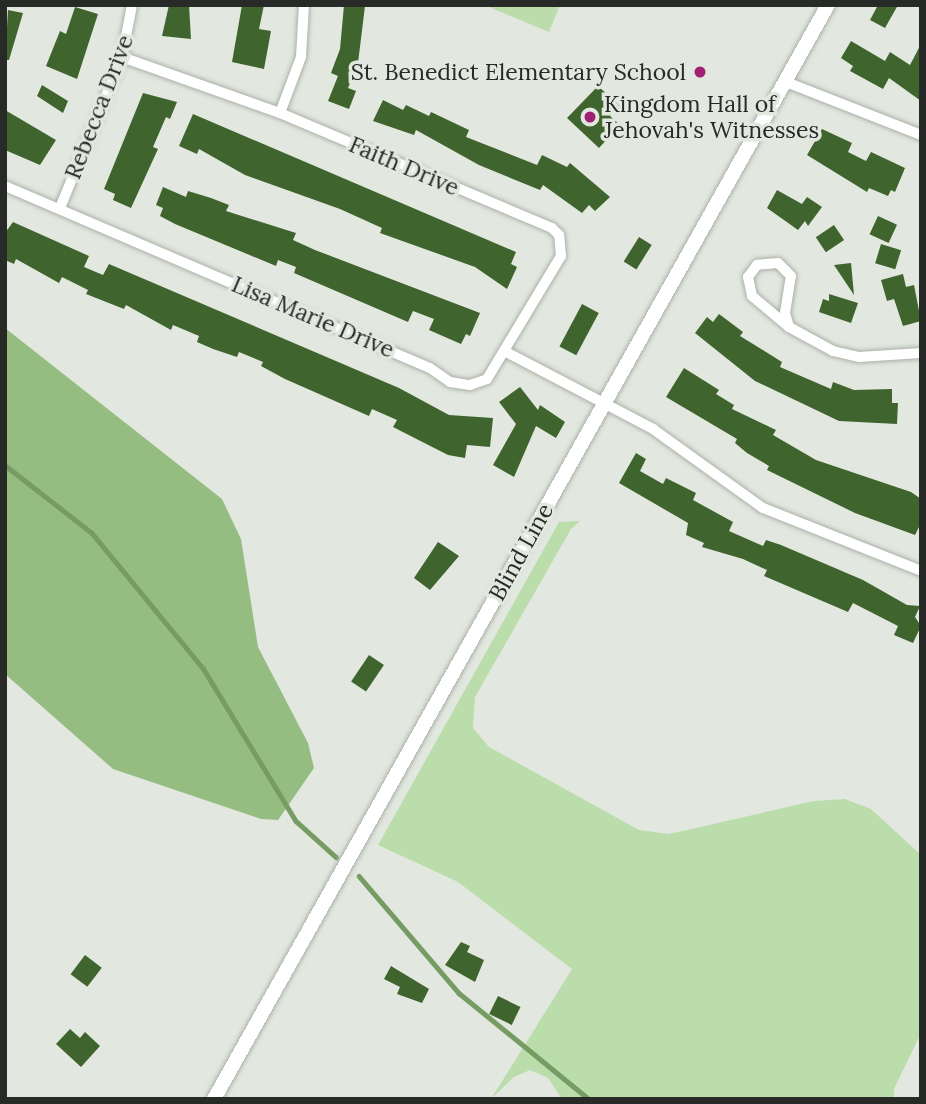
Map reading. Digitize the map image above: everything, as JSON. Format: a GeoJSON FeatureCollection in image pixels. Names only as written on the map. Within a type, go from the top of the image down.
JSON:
{"type":"FeatureCollection","features":[{"type":"Feature","properties":{"kind":"street","name":"Rebecca Drive"},"geometry":{"type":"LineString","coordinates":[[60,208],[122,57],[132,5]]}},
{"type":"Feature","properties":{"kind":"street"},"geometry":{"type":"LineString","coordinates":[[280,113],[301,57],[304,5]]}},
{"type":"Feature","properties":{"kind":"street","name":"Blind Line"},"geometry":{"type":"LineString","coordinates":[[214,1099],[828,5]]}},
{"type":"Feature","properties":{"kind":"street","name":"Faith Drive"},"geometry":{"type":"LineString","coordinates":[[122,57],[280,113],[552,228],[559,235],[561,256],[506,352]]}},
{"type":"Feature","properties":{"kind":"street"},"geometry":{"type":"LineString","coordinates":[[786,82],[921,135]]}},
{"type":"Feature","properties":{"kind":"street","name":"Lisa Marie Drive"},"geometry":{"type":"LineString","coordinates":[[5,187],[60,208],[430,368],[450,382],[470,385],[487,379],[506,352]]}},
{"type":"Feature","properties":{"kind":"street"},"geometry":{"type":"LineString","coordinates":[[789,327],[785,313],[791,276],[778,263],[757,265],[748,277],[752,296],[789,327],[833,351],[859,357],[921,353]]}},
{"type":"Feature","properties":{"kind":"street"},"geometry":{"type":"LineString","coordinates":[[506,352],[700,458],[763,508],[921,571]]}},
{"type":"Feature","properties":{"kind":"green space"},"geometry":{"type":"Polygon","coordinates":[[[484,5],[560,5],[549,32],[484,5]]]}},
{"type":"Feature","properties":{"kind":"green space"},"geometry":{"type":"Polygon","coordinates":[[[5,328],[222,499],[241,539],[258,647],[308,743],[314,768],[278,820],[261,819],[113,769],[5,674],[5,328]]]}},
{"type":"Feature","properties":{"kind":"green space"},"geometry":{"type":"Polygon","coordinates":[[[580,521],[571,529],[475,697],[473,728],[489,747],[639,830],[669,834],[814,801],[845,799],[871,809],[921,855],[921,1033],[894,1089],[894,1099],[562,1099],[548,1078],[530,1070],[514,1077],[491,1099],[572,969],[458,882],[378,845],[559,522],[580,521]]]}},
{"type":"Feature","properties":{"kind":"building"},"geometry":{"type":"Polygon","coordinates":[[[169,5],[189,5],[191,39],[162,36],[169,5]]]}},
{"type":"Feature","properties":{"kind":"building"},"geometry":{"type":"Polygon","coordinates":[[[242,5],[264,5],[259,29],[271,31],[264,69],[232,62],[242,5]]]}},
{"type":"Feature","properties":{"kind":"building"},"geometry":{"type":"Polygon","coordinates":[[[344,5],[365,6],[358,63],[348,88],[356,91],[349,109],[328,101],[338,76],[331,73],[340,49],[344,5]]]}},
{"type":"Feature","properties":{"kind":"building"},"geometry":{"type":"Polygon","coordinates":[[[878,5],[898,5],[885,28],[870,20],[878,5]]]}},
{"type":"Feature","properties":{"kind":"building"},"geometry":{"type":"Polygon","coordinates":[[[75,7],[98,14],[77,79],[46,66],[60,31],[66,34],[75,7]]]}},
{"type":"Feature","properties":{"kind":"building"},"geometry":{"type":"Polygon","coordinates":[[[8,10],[23,13],[9,60],[5,60],[8,10]]]}},
{"type":"Feature","properties":{"kind":"building"},"geometry":{"type":"Polygon","coordinates":[[[851,41],[885,61],[890,52],[910,65],[921,44],[921,101],[889,78],[883,89],[850,71],[853,66],[841,58],[851,41]]]}},
{"type":"Feature","properties":{"kind":"building"},"geometry":{"type":"Polygon","coordinates":[[[42,85],[68,101],[63,113],[37,96],[42,85]]]}},
{"type":"Feature","properties":{"kind":"building","name":"Kingdom Hall of Jehovah's Witnesses"},"geometry":{"type":"Polygon","coordinates":[[[598,86],[620,106],[610,116],[620,125],[599,148],[567,118],[598,86]]]}},
{"type":"Feature","properties":{"kind":"building"},"geometry":{"type":"Polygon","coordinates":[[[143,93],[177,102],[170,119],[166,117],[153,147],[158,149],[131,208],[113,200],[115,194],[104,189],[143,93]]]}},
{"type":"Feature","properties":{"kind":"building"},"geometry":{"type":"Polygon","coordinates":[[[383,100],[403,110],[406,105],[429,116],[431,112],[469,130],[466,137],[537,165],[542,155],[567,167],[570,163],[610,197],[595,211],[589,205],[582,213],[543,185],[540,190],[479,165],[416,130],[414,135],[373,121],[383,100]]]}},
{"type":"Feature","properties":{"kind":"building"},"geometry":{"type":"Polygon","coordinates":[[[5,110],[56,140],[40,165],[5,150],[5,110]]]}},
{"type":"Feature","properties":{"kind":"building"},"geometry":{"type":"Polygon","coordinates":[[[193,114],[516,252],[511,264],[517,267],[507,289],[475,267],[380,233],[382,228],[340,209],[245,175],[199,149],[197,154],[179,146],[193,114]]]}},
{"type":"Feature","properties":{"kind":"building"},"geometry":{"type":"Polygon","coordinates":[[[822,129],[852,143],[848,152],[866,161],[871,152],[905,168],[895,192],[891,190],[888,196],[869,188],[867,192],[807,155],[822,129]]]}},
{"type":"Feature","properties":{"kind":"building"},"geometry":{"type":"Polygon","coordinates":[[[163,187],[186,197],[188,191],[229,205],[226,211],[296,233],[293,240],[315,250],[480,313],[470,336],[466,334],[461,344],[429,330],[434,319],[413,311],[408,322],[294,273],[296,267],[278,260],[276,266],[175,224],[160,216],[163,208],[156,205],[163,187]]]}},
{"type":"Feature","properties":{"kind":"building"},"geometry":{"type":"Polygon","coordinates":[[[777,190],[802,204],[807,197],[822,207],[808,226],[805,221],[798,230],[767,208],[777,190]]]}},
{"type":"Feature","properties":{"kind":"building"},"geometry":{"type":"Polygon","coordinates":[[[878,216],[897,225],[889,243],[870,234],[878,216]]]}},
{"type":"Feature","properties":{"kind":"building"},"geometry":{"type":"Polygon","coordinates":[[[13,222],[89,256],[84,267],[103,275],[109,264],[399,388],[449,415],[493,418],[490,447],[467,445],[465,458],[448,455],[393,427],[397,420],[372,409],[369,416],[285,379],[261,366],[263,362],[239,352],[237,357],[213,349],[197,342],[199,336],[173,325],[171,330],[126,305],[124,309],[86,294],[88,290],[62,277],[59,283],[16,259],[14,264],[5,260],[5,233],[13,222]]]}},
{"type":"Feature","properties":{"kind":"building"},"geometry":{"type":"Polygon","coordinates":[[[834,225],[844,240],[826,252],[816,237],[834,225]]]}},
{"type":"Feature","properties":{"kind":"building"},"geometry":{"type":"Polygon","coordinates":[[[639,237],[652,245],[636,270],[624,262],[639,237]]]}},
{"type":"Feature","properties":{"kind":"building"},"geometry":{"type":"Polygon","coordinates":[[[881,244],[901,250],[895,269],[875,263],[881,244]]]}},
{"type":"Feature","properties":{"kind":"building"},"geometry":{"type":"Polygon","coordinates":[[[851,263],[854,295],[834,265],[851,263]]]}},
{"type":"Feature","properties":{"kind":"building"},"geometry":{"type":"Polygon","coordinates":[[[903,274],[906,287],[914,285],[921,321],[903,326],[894,299],[887,301],[881,280],[903,274]]]}},
{"type":"Feature","properties":{"kind":"building"},"geometry":{"type":"Polygon","coordinates":[[[829,294],[858,303],[851,323],[819,312],[823,299],[829,301],[829,294]]]}},
{"type":"Feature","properties":{"kind":"building"},"geometry":{"type":"Polygon","coordinates":[[[582,304],[599,313],[576,355],[559,346],[582,304]]]}},
{"type":"Feature","properties":{"kind":"building"},"geometry":{"type":"Polygon","coordinates":[[[719,314],[743,332],[740,336],[782,362],[780,367],[831,389],[833,382],[854,390],[892,389],[892,403],[898,403],[897,424],[839,421],[755,381],[695,333],[707,317],[713,322],[719,314]]]}},
{"type":"Feature","properties":{"kind":"building"},"geometry":{"type":"Polygon","coordinates":[[[684,368],[719,390],[716,394],[734,405],[732,409],[776,430],[773,435],[816,460],[911,492],[921,499],[921,523],[915,535],[855,513],[767,470],[769,466],[735,443],[737,439],[666,397],[684,368]]]}},
{"type":"Feature","properties":{"kind":"building"},"geometry":{"type":"Polygon","coordinates":[[[520,387],[538,410],[540,405],[565,422],[556,438],[536,426],[514,477],[493,465],[516,424],[499,402],[520,387]]]}},
{"type":"Feature","properties":{"kind":"building"},"geometry":{"type":"Polygon","coordinates":[[[636,453],[646,459],[640,471],[663,484],[666,478],[696,493],[693,500],[733,522],[729,531],[763,546],[766,540],[781,545],[863,580],[907,605],[920,606],[915,617],[921,626],[913,643],[894,635],[898,626],[853,603],[848,612],[764,576],[767,570],[743,559],[702,547],[704,543],[686,535],[688,523],[619,483],[636,453]]]}},
{"type":"Feature","properties":{"kind":"building"},"geometry":{"type":"Polygon","coordinates":[[[438,542],[459,556],[430,590],[414,578],[438,542]]]}},
{"type":"Feature","properties":{"kind":"building"},"geometry":{"type":"Polygon","coordinates":[[[369,655],[384,665],[366,692],[351,682],[369,655]]]}},
{"type":"Feature","properties":{"kind":"building"},"geometry":{"type":"Polygon","coordinates":[[[461,942],[470,946],[467,952],[484,960],[475,982],[445,965],[461,942]]]}},
{"type":"Feature","properties":{"kind":"building"},"geometry":{"type":"Polygon","coordinates":[[[85,955],[102,968],[87,987],[71,974],[85,955]]]}},
{"type":"Feature","properties":{"kind":"building"},"geometry":{"type":"Polygon","coordinates":[[[391,966],[429,989],[422,1003],[397,994],[400,987],[384,979],[391,966]]]}},
{"type":"Feature","properties":{"kind":"building"},"geometry":{"type":"Polygon","coordinates":[[[498,996],[520,1007],[512,1025],[489,1014],[498,996]]]}},
{"type":"Feature","properties":{"kind":"building"},"geometry":{"type":"Polygon","coordinates":[[[70,1029],[80,1038],[85,1032],[100,1046],[81,1067],[56,1044],[70,1029]]]}},
{"type":"Feature","properties":{"kind":"waterway"},"geometry":{"type":"LineString","coordinates":[[5,465],[92,533],[203,668],[296,821],[336,857]]}},
{"type":"Feature","properties":{"kind":"waterway"},"geometry":{"type":"LineString","coordinates":[[359,876],[459,993],[589,1099]]}},
{"type":"Feature","properties":{"kind":"place","name":"St. Benedict Elementary School"},"geometry":{"type":"Point","coordinates":[700,72]}},
{"type":"Feature","properties":{"kind":"place","name":"Kingdom Hall of Jehovah's Witnesses"},"geometry":{"type":"Point","coordinates":[590,117]}}]}
